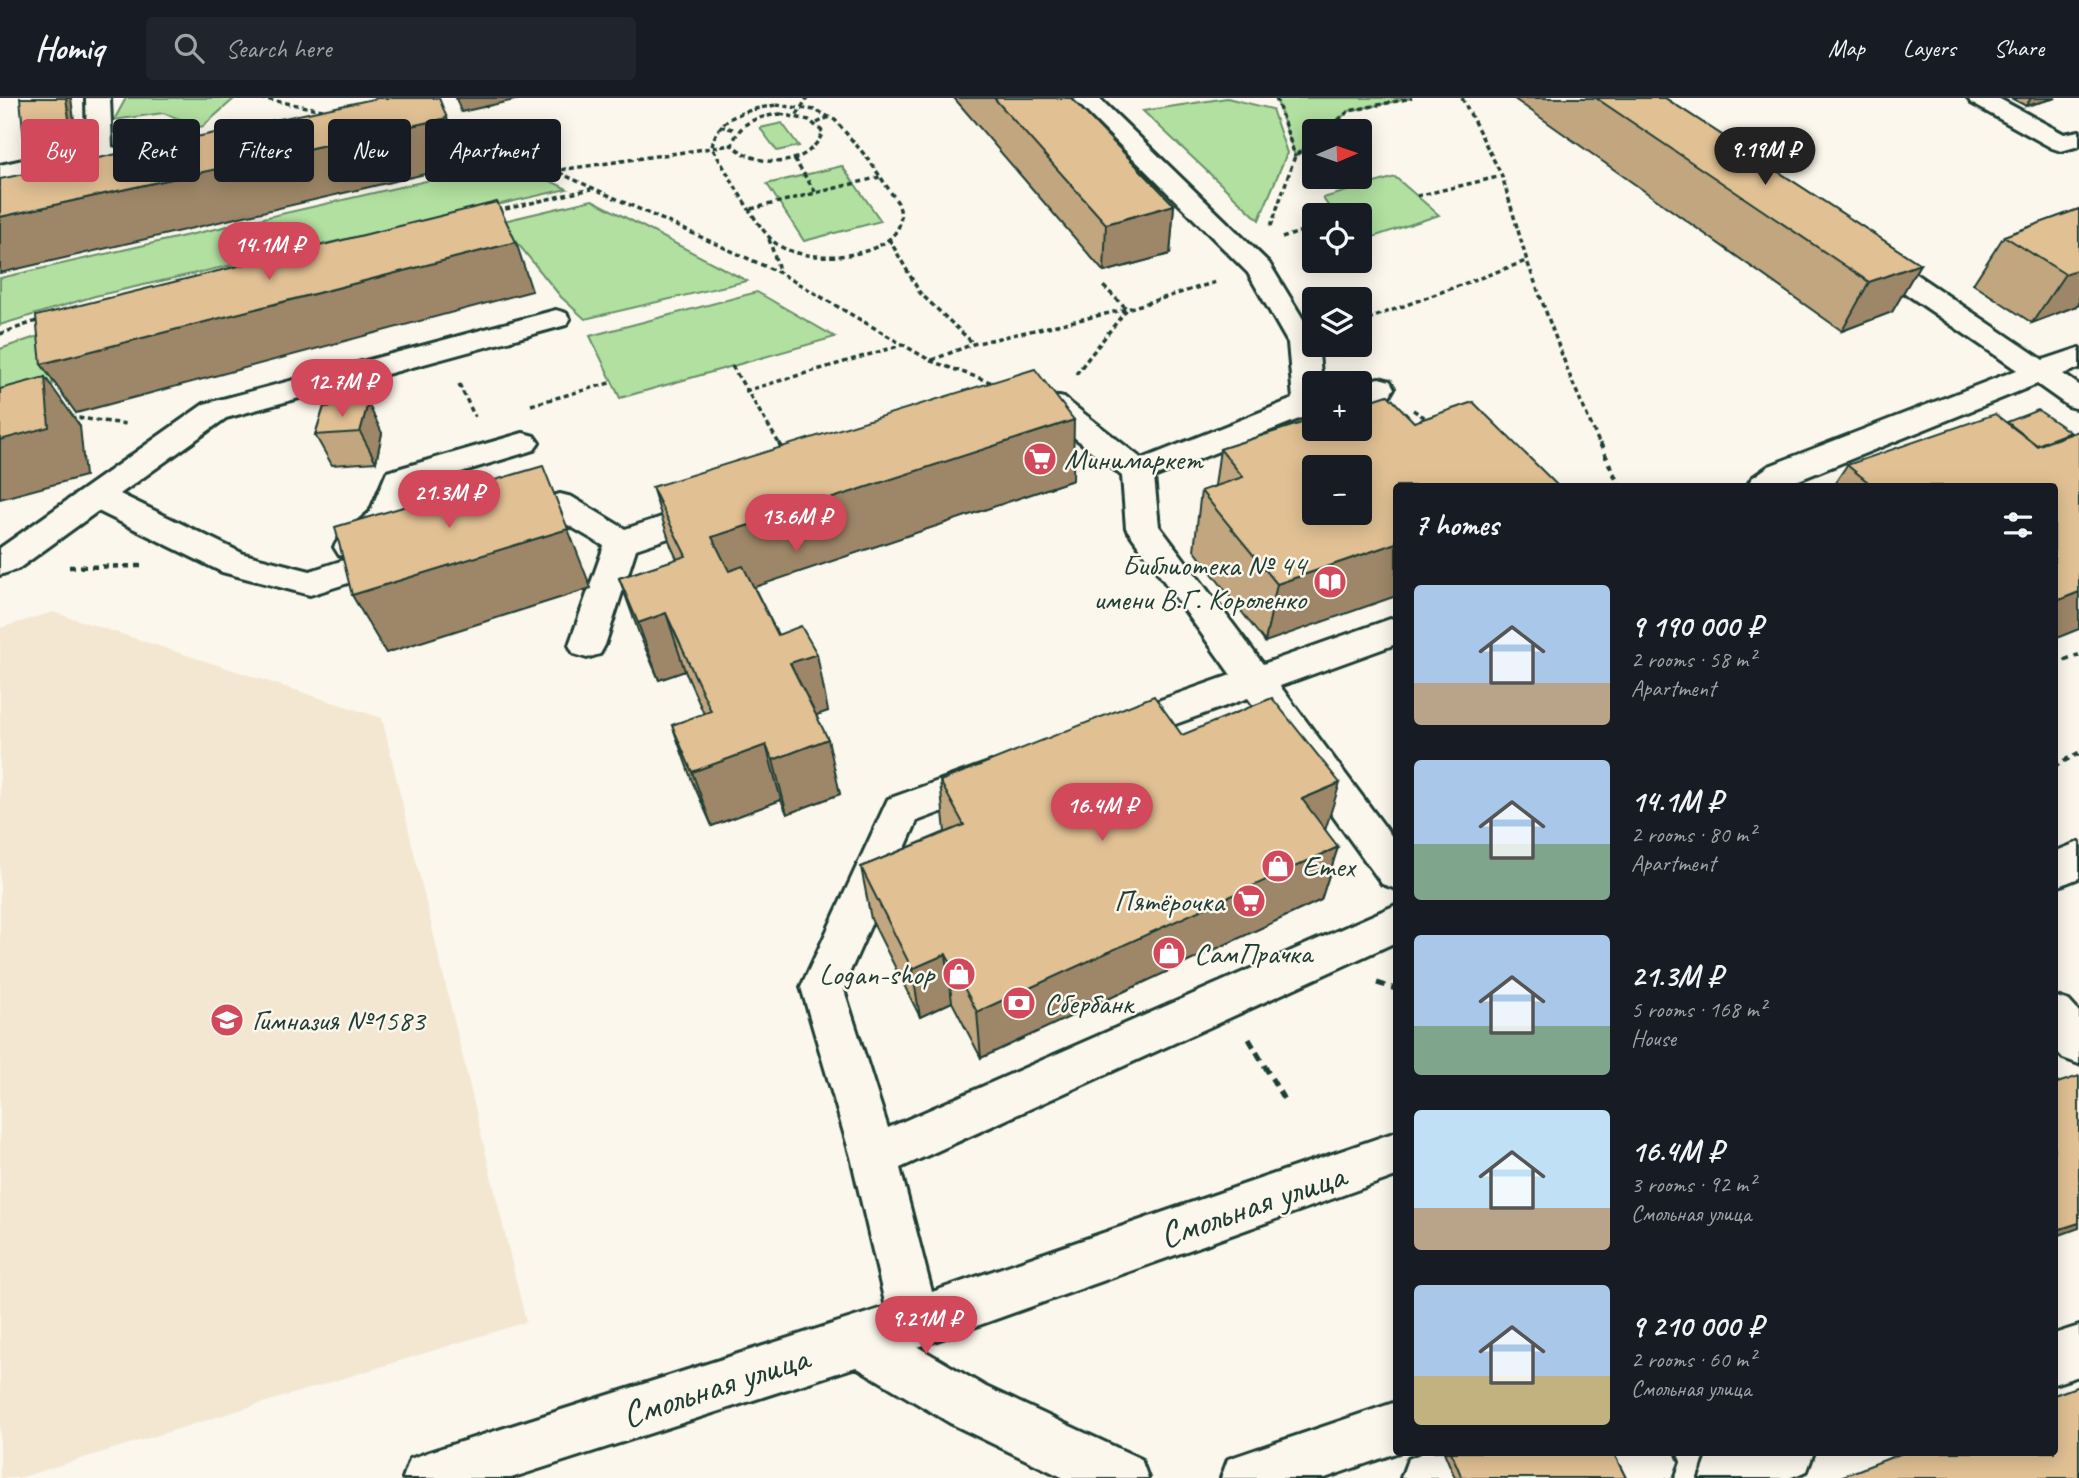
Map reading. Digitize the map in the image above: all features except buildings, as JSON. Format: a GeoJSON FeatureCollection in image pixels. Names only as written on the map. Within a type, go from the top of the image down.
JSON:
{"type":"FeatureCollection","features":[{"type":"Feature","properties":{"kind":"street"},"geometry":{"type":"LineString","coordinates":[[98,98],[100,151]]}},
{"type":"Feature","properties":{"kind":"street"},"geometry":{"type":"LineString","coordinates":[[1085,98],[1262,256],[1303,343],[1307,371]]}},
{"type":"Feature","properties":{"kind":"street"},"geometry":{"type":"LineString","coordinates":[[1980,98],[2061,143],[2079,138]]}},
{"type":"Feature","properties":{"kind":"street"},"geometry":{"type":"LineString","coordinates":[[0,173],[100,151],[113,154]]}},
{"type":"Feature","properties":{"kind":"street"},"geometry":{"type":"LineString","coordinates":[[1845,240],[2079,399]]}},
{"type":"Feature","properties":{"kind":"street"},"geometry":{"type":"LineString","coordinates":[[0,563],[215,411],[556,318]]}},
{"type":"Feature","properties":{"kind":"street"},"geometry":{"type":"LineString","coordinates":[[1767,483],[1780,474],[2079,357]]}},
{"type":"Feature","properties":{"kind":"street"},"geometry":{"type":"LineString","coordinates":[[1000,421],[1052,405],[1139,472],[1143,528],[1393,868]]}},
{"type":"Feature","properties":{"kind":"street"},"geometry":{"type":"LineString","coordinates":[[1139,472],[1302,407]]}},
{"type":"Feature","properties":{"kind":"street"},"geometry":{"type":"LineString","coordinates":[[310,583],[384,518],[398,480],[523,443]]}},
{"type":"Feature","properties":{"kind":"street"},"geometry":{"type":"LineString","coordinates":[[96,496],[234,564],[310,583],[426,547]]}},
{"type":"Feature","properties":{"kind":"street"},"geometry":{"type":"LineString","coordinates":[[477,531],[560,505],[622,542],[739,503]]}},
{"type":"Feature","properties":{"kind":"street"},"geometry":{"type":"LineString","coordinates":[[587,645],[622,542]]}},
{"type":"Feature","properties":{"kind":"street"},"geometry":{"type":"LineString","coordinates":[[1085,742],[1255,679],[1393,632]]}},
{"type":"Feature","properties":{"kind":"street"},"geometry":{"type":"LineString","coordinates":[[915,1323],[874,1157],[822,987],[902,810],[1019,766]]}},
{"type":"Feature","properties":{"kind":"street"},"geometry":{"type":"LineString","coordinates":[[2058,869],[2079,859]]}},
{"type":"Feature","properties":{"kind":"street"},"geometry":{"type":"LineString","coordinates":[[874,1157],[1393,924]]}},
{"type":"Feature","properties":{"kind":"street"},"geometry":{"type":"LineString","coordinates":[[2058,1020],[2079,1044]]}},
{"type":"Feature","properties":{"kind":"street","name":"Смольная улица"},"geometry":{"type":"LineString","coordinates":[[440,1476],[915,1323],[1393,1155]]}},
{"type":"Feature","properties":{"kind":"street"},"geometry":{"type":"LineString","coordinates":[[858,1340],[968,1405],[1122,1478]]}},
{"type":"Feature","properties":{"kind":"street"},"geometry":{"type":"LineString","coordinates":[[2058,1358],[2079,1351]]}},
{"type":"Feature","properties":{"kind":"street"},"geometry":{"type":"LineString","coordinates":[[1247,1478],[1393,1429]]}},
{"type":"Feature","properties":{"kind":"street"},"geometry":{"type":"LineString","coordinates":[[1726,1478],[1778,1456]]}},
{"type":"Feature","properties":{"kind":"path"},"geometry":{"type":"LineString","coordinates":[[260,98],[337,113]]}},
{"type":"Feature","properties":{"kind":"path"},"geometry":{"type":"LineString","coordinates":[[797,115],[807,98]]}},
{"type":"Feature","properties":{"kind":"path"},"geometry":{"type":"LineString","coordinates":[[1276,98],[1295,156]]}},
{"type":"Feature","properties":{"kind":"path"},"geometry":{"type":"LineString","coordinates":[[1339,119],[1349,111],[1412,98]]}},
{"type":"Feature","properties":{"kind":"path"},"geometry":{"type":"LineString","coordinates":[[1462,98],[1502,176],[1527,261],[1571,379],[1618,483]]}},
{"type":"Feature","properties":{"kind":"path"},"geometry":{"type":"LineString","coordinates":[[769,238],[790,251],[813,258],[838,258],[866,251],[889,239],[899,226],[901,211],[894,196],[841,124],[831,116],[801,106],[754,109],[719,125],[712,136],[712,148],[769,238],[780,273]]}},
{"type":"Feature","properties":{"kind":"path"},"geometry":{"type":"LineString","coordinates":[[754,109],[761,117]]}},
{"type":"Feature","properties":{"kind":"path"},"geometry":{"type":"LineString","coordinates":[[797,115],[817,123],[823,132],[821,143],[811,152],[794,159],[774,162],[755,160],[740,154],[732,145],[736,130],[746,122],[761,117],[797,115]]}},
{"type":"Feature","properties":{"kind":"path"},"geometry":{"type":"LineString","coordinates":[[817,123],[831,116]]}},
{"type":"Feature","properties":{"kind":"path"},"geometry":{"type":"LineString","coordinates":[[719,125],[736,130]]}},
{"type":"Feature","properties":{"kind":"path"},"geometry":{"type":"LineString","coordinates":[[561,170],[732,145]]}},
{"type":"Feature","properties":{"kind":"path"},"geometry":{"type":"LineString","coordinates":[[1262,256],[1295,156],[1302,150]]}},
{"type":"Feature","properties":{"kind":"path"},"geometry":{"type":"LineString","coordinates":[[794,159],[816,193]]}},
{"type":"Feature","properties":{"kind":"path"},"geometry":{"type":"LineString","coordinates":[[561,175],[780,273],[931,361],[1001,386]]}},
{"type":"Feature","properties":{"kind":"path"},"geometry":{"type":"LineString","coordinates":[[1417,196],[1502,176]]}},
{"type":"Feature","properties":{"kind":"path"},"geometry":{"type":"LineString","coordinates":[[751,209],[880,177]]}},
{"type":"Feature","properties":{"kind":"path"},"geometry":{"type":"LineString","coordinates":[[498,211],[592,189]]}},
{"type":"Feature","properties":{"kind":"path"},"geometry":{"type":"LineString","coordinates":[[931,361],[973,344],[1127,309],[1262,256],[1302,234]]}},
{"type":"Feature","properties":{"kind":"path"},"geometry":{"type":"LineString","coordinates":[[889,239],[920,293],[973,344]]}},
{"type":"Feature","properties":{"kind":"path"},"geometry":{"type":"LineString","coordinates":[[1372,318],[1527,261]]}},
{"type":"Feature","properties":{"kind":"path"},"geometry":{"type":"LineString","coordinates":[[1101,284],[1127,309]]}},
{"type":"Feature","properties":{"kind":"path"},"geometry":{"type":"LineString","coordinates":[[1072,379],[1127,309]]}},
{"type":"Feature","properties":{"kind":"path"},"geometry":{"type":"LineString","coordinates":[[0,334],[49,317]]}},
{"type":"Feature","properties":{"kind":"path"},"geometry":{"type":"LineString","coordinates":[[745,391],[903,344]]}},
{"type":"Feature","properties":{"kind":"path"},"geometry":{"type":"LineString","coordinates":[[732,366],[789,459]]}},
{"type":"Feature","properties":{"kind":"path"},"geometry":{"type":"LineString","coordinates":[[1372,392],[1436,424]]}},
{"type":"Feature","properties":{"kind":"path"},"geometry":{"type":"LineString","coordinates":[[57,415],[185,432]]}},
{"type":"Feature","properties":{"kind":"path"},"geometry":{"type":"LineString","coordinates":[[57,568],[152,566]]}},
{"type":"Feature","properties":{"kind":"path"},"geometry":{"type":"LineString","coordinates":[[2058,662],[2079,654]]}},
{"type":"Feature","properties":{"kind":"path"},"geometry":{"type":"LineString","coordinates":[[2058,764],[2079,753]]}},
{"type":"Feature","properties":{"kind":"path"},"geometry":{"type":"LineString","coordinates":[[1226,999],[1286,1102]]}},
{"type":"Feature","properties":{"kind":"shaded area","name":"Гимназия №1583"},"geometry":{"type":"Polygon","coordinates":[[[53,612],[382,718],[526,1322],[19,1478],[0,1478],[0,628],[53,612]]]}},
{"type":"Feature","properties":{"kind":"green space"},"geometry":{"type":"Polygon","coordinates":[[[126,98],[235,98],[202,127],[200,119],[180,119],[163,113],[115,119],[126,98]]]}},
{"type":"Feature","properties":{"kind":"green space"},"geometry":{"type":"Polygon","coordinates":[[[1227,98],[1272,109],[1287,153],[1259,220],[1143,111],[1227,98]]]}},
{"type":"Feature","properties":{"kind":"green space"},"geometry":{"type":"Polygon","coordinates":[[[1276,98],[1412,98],[1349,111],[1339,119],[1302,119],[1302,150],[1295,156],[1276,98]]]}},
{"type":"Feature","properties":{"kind":"green space"},"geometry":{"type":"Polygon","coordinates":[[[782,123],[799,146],[777,151],[760,128],[782,123]]]}},
{"type":"Feature","properties":{"kind":"green space"},"geometry":{"type":"Polygon","coordinates":[[[842,166],[881,221],[804,241],[767,184],[842,166]]]}},
{"type":"Feature","properties":{"kind":"green space"},"geometry":{"type":"Polygon","coordinates":[[[1395,177],[1439,215],[1372,237],[1372,203],[1326,203],[1323,198],[1354,189],[1372,189],[1372,184],[1395,177]]]}},
{"type":"Feature","properties":{"kind":"green space"},"geometry":{"type":"Polygon","coordinates":[[[425,181],[553,182],[567,189],[95,296],[0,325],[0,278],[425,181]]]}},
{"type":"Feature","properties":{"kind":"green space"},"geometry":{"type":"Polygon","coordinates":[[[592,200],[747,281],[585,319],[561,297],[519,245],[53,363],[52,398],[0,389],[0,349],[83,321],[592,200]]]}},
{"type":"Feature","properties":{"kind":"green space"},"geometry":{"type":"Polygon","coordinates":[[[757,292],[835,337],[620,398],[590,336],[757,292]]]}},
{"type":"Feature","properties":{"kind":"place","name":"Минимаркет"},"geometry":{"type":"Point","coordinates":[1040,459]}},
{"type":"Feature","properties":{"kind":"place","name":"Библиотека № 44 имени В.Г. Короленко"},"geometry":{"type":"Point","coordinates":[1330,582]}},
{"type":"Feature","properties":{"kind":"place","name":"Emex"},"geometry":{"type":"Point","coordinates":[1278,866]}},
{"type":"Feature","properties":{"kind":"place","name":"Пятёрочка"},"geometry":{"type":"Point","coordinates":[1249,901]}},
{"type":"Feature","properties":{"kind":"place","name":"СамПрачка"},"geometry":{"type":"Point","coordinates":[1169,953]}},
{"type":"Feature","properties":{"kind":"place","name":"Logan-shop"},"geometry":{"type":"Point","coordinates":[959,974]}},
{"type":"Feature","properties":{"kind":"place","name":"Сбербанк"},"geometry":{"type":"Point","coordinates":[1019,1003]}},
{"type":"Feature","properties":{"kind":"place","name":"Гимназия №1583"},"geometry":{"type":"Point","coordinates":[227,1020]}}]}
